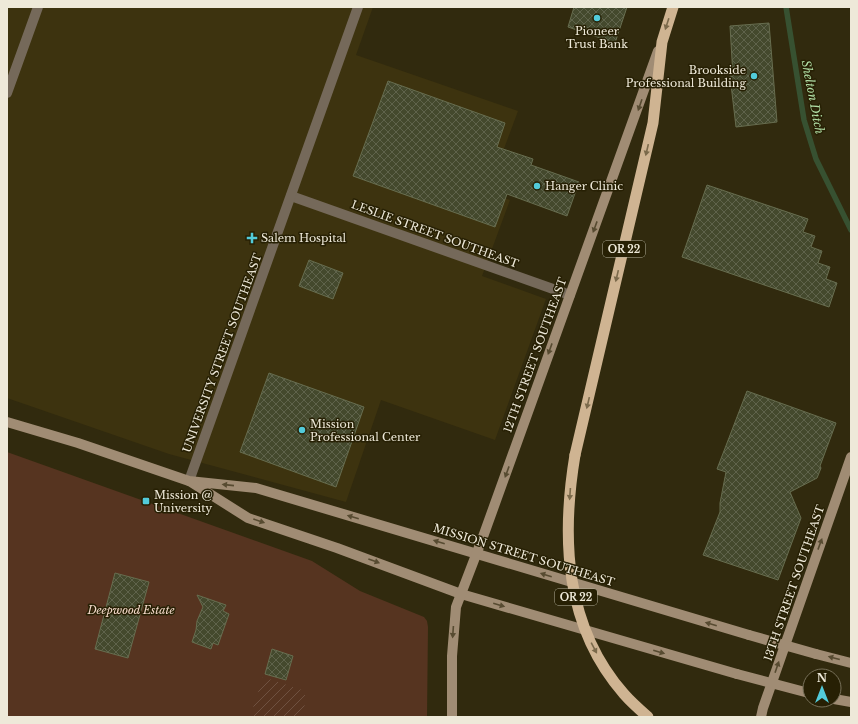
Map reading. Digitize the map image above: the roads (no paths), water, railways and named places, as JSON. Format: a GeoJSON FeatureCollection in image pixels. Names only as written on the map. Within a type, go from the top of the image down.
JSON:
{"type":"FeatureCollection","features":[{"type":"Feature","properties":{"kind":"highway","name":"12TH STREET SOUTHEAST"},"geometry":{"type":"LineString","coordinates":[[662,42],[673,7]]}},
{"type":"Feature","properties":{"kind":"highway","name":"OR 22"},"geometry":{"type":"LineString","coordinates":[[648,717],[624,694],[606,670],[591,643],[579,613],[570,573],[568,539],[570,483],[575,455],[653,123],[662,42]]}},
{"type":"Feature","properties":{"kind":"main road","name":"12TH STREET SOUTHEAST"},"geometry":{"type":"LineString","coordinates":[[452,717],[452,656],[456,607],[662,42]]}},
{"type":"Feature","properties":{"kind":"main road","name":"MISSION STREET SOUTHEAST"},"geometry":{"type":"LineString","coordinates":[[7,422],[78,443],[189,481],[256,488],[442,542],[476,554],[749,635],[851,663]]}},
{"type":"Feature","properties":{"kind":"main road","name":"13TH STREET SOUTHEAST"},"geometry":{"type":"LineString","coordinates":[[761,717],[798,605],[851,456]]}},
{"type":"Feature","properties":{"kind":"main road","name":"MISSION STREET SOUTHEAST"},"geometry":{"type":"LineString","coordinates":[[189,481],[248,518],[338,548],[461,594],[802,691]]}},
{"type":"Feature","properties":{"kind":"street"},"geometry":{"type":"LineString","coordinates":[[7,93],[38,7]]}},
{"type":"Feature","properties":{"kind":"street","name":"UNIVERSITY STREET SOUTHEAST"},"geometry":{"type":"LineString","coordinates":[[189,481],[358,7]]}},
{"type":"Feature","properties":{"kind":"street","name":"LESLIE STREET SOUTHEAST"},"geometry":{"type":"LineString","coordinates":[[291,196],[570,295]]}},
{"type":"Feature","properties":{"kind":"waterway","name":"Shelton Ditch"},"geometry":{"type":"LineString","coordinates":[[786,7],[804,120],[816,159],[851,230]]}},
{"type":"Feature","properties":{"kind":"place","name":"Pioneer Trust Bank"},"geometry":{"type":"Point","coordinates":[597,18]}},
{"type":"Feature","properties":{"kind":"place","name":"Brookside Professional Building"},"geometry":{"type":"Point","coordinates":[754,76]}},
{"type":"Feature","properties":{"kind":"place","name":"Hanger Clinic"},"geometry":{"type":"Point","coordinates":[537,186]}},
{"type":"Feature","properties":{"kind":"place","name":"Salem Hospital"},"geometry":{"type":"Point","coordinates":[252,238]}},
{"type":"Feature","properties":{"kind":"place","name":"Mission Professional Center"},"geometry":{"type":"Point","coordinates":[302,430]}},
{"type":"Feature","properties":{"kind":"place","name":"Mission @ University"},"geometry":{"type":"Point","coordinates":[146,501]}},
{"type":"Feature","properties":{"kind":"park label","name":"Deepwood Estate"},"geometry":{"type":"Point","coordinates":[131,610]}}]}
